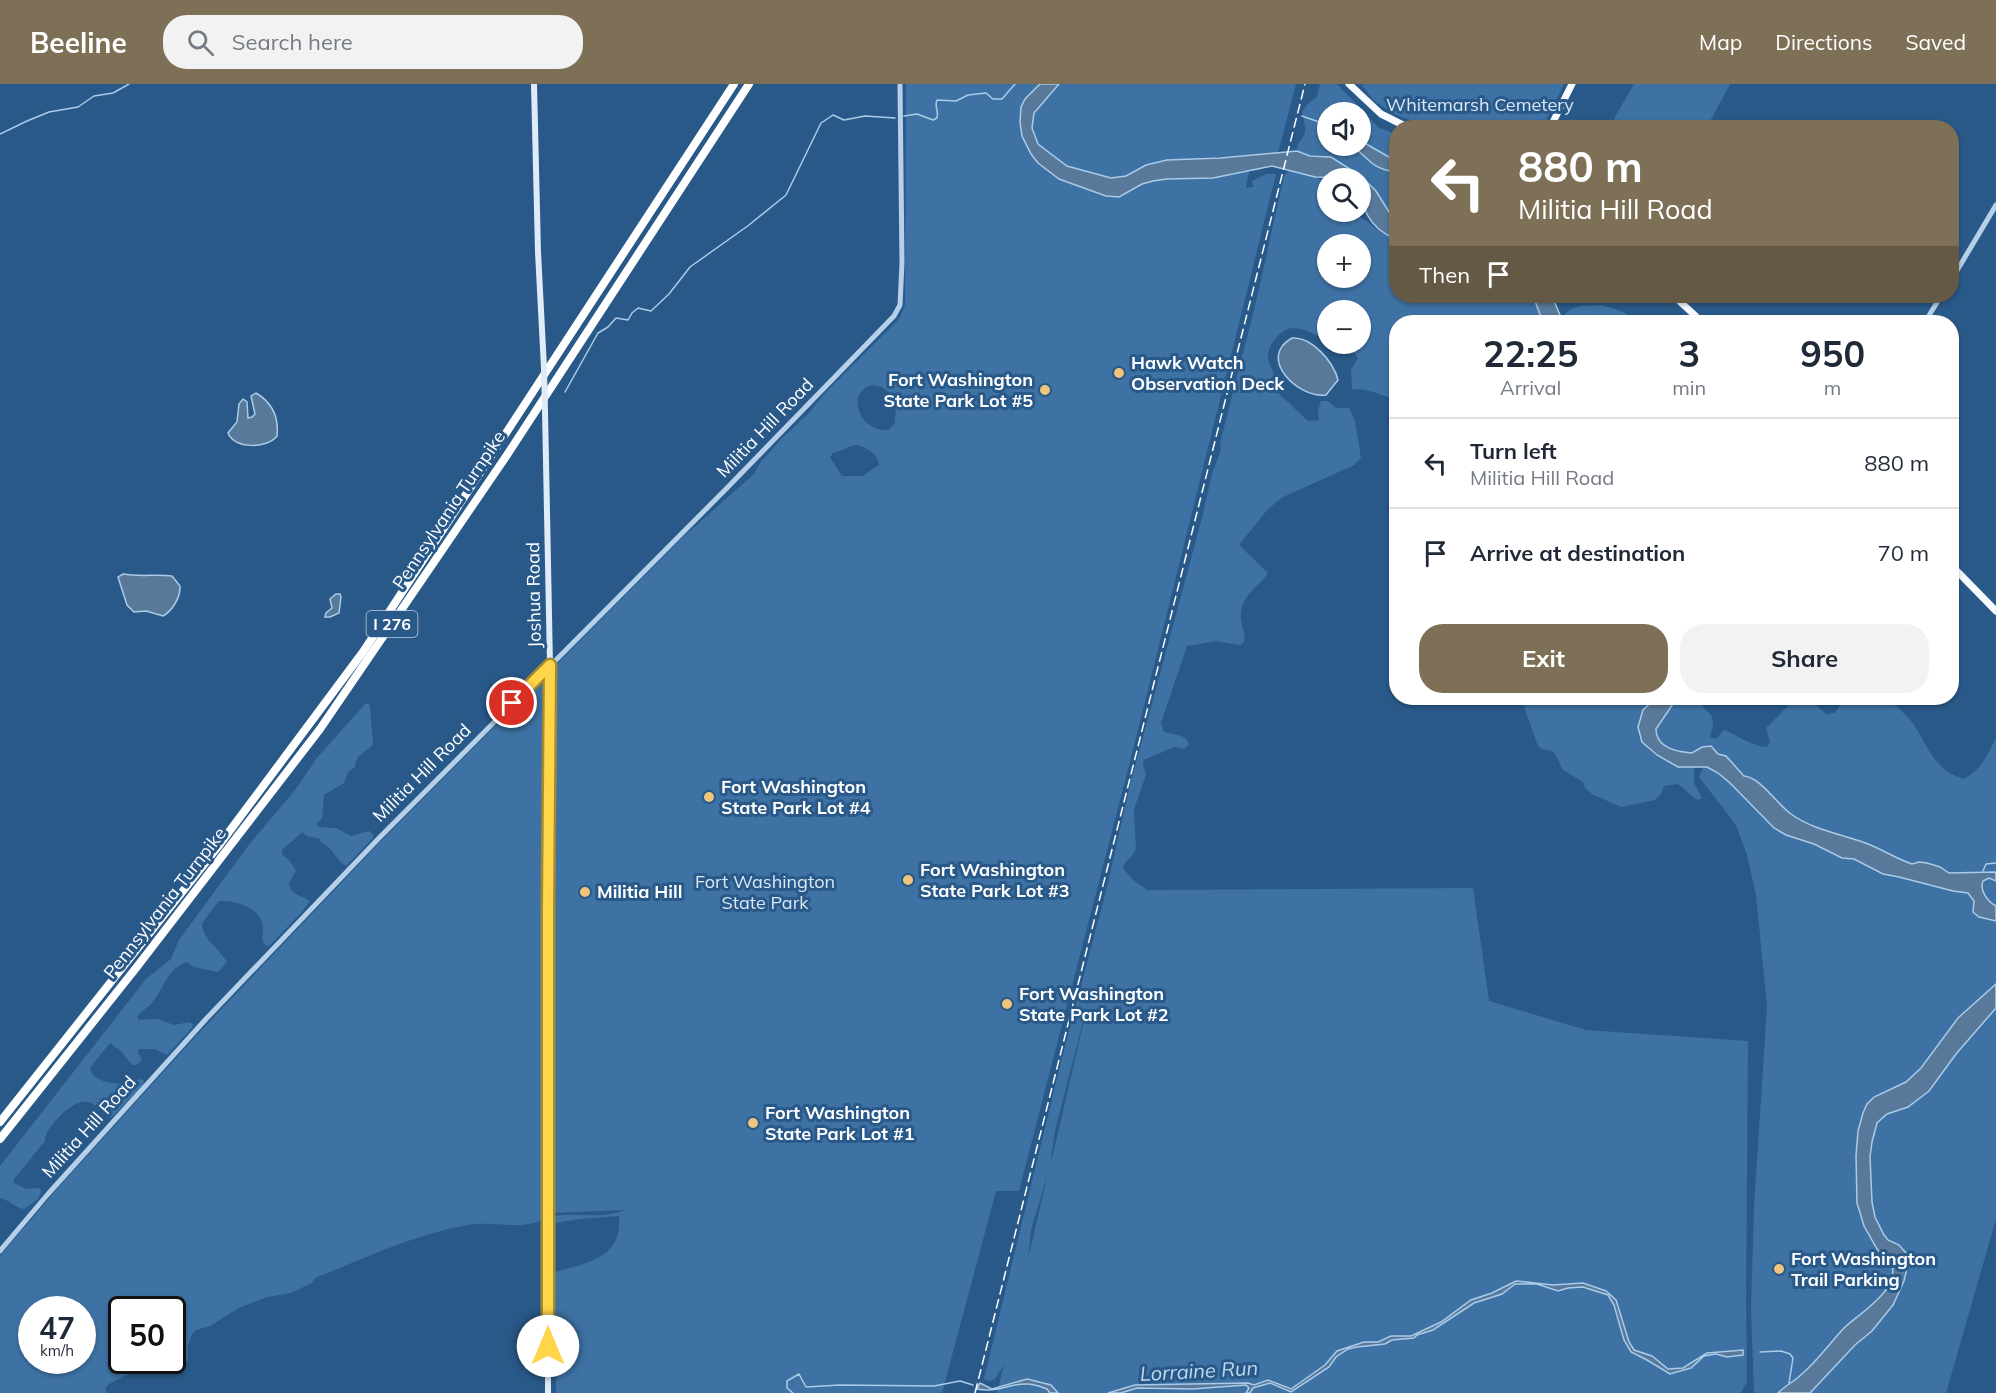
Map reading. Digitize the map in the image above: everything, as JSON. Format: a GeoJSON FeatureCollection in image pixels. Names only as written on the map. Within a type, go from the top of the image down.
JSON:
{"type":"FeatureCollection","features":[{"type":"Feature","properties":{"kind":"highway","name":"Pennsylvania Turnpike"},"geometry":{"type":"LineString","coordinates":[[0,1122],[217,848],[363,652],[734,84]]}},
{"type":"Feature","properties":{"kind":"highway","name":"Pennsylvania Turnpike"},"geometry":{"type":"LineString","coordinates":[[0,1139],[136,968],[320,729],[507,455],[749,84]]}},
{"type":"Feature","properties":{"kind":"main road","name":"Joshua Road"},"geometry":{"type":"LineString","coordinates":[[534,84],[544,368],[550,665],[548,1393]]}},
{"type":"Feature","properties":{"kind":"main road"},"geometry":{"type":"LineString","coordinates":[[1349,84],[1381,114],[1393,120]]}},
{"type":"Feature","properties":{"kind":"main road"},"geometry":{"type":"LineString","coordinates":[[1554,120],[1572,84]]}},
{"type":"Feature","properties":{"kind":"main road"},"geometry":{"type":"LineString","coordinates":[[1682,303],[1694,315]]}},
{"type":"Feature","properties":{"kind":"main road"},"geometry":{"type":"LineString","coordinates":[[1959,573],[1996,611]]}},
{"type":"Feature","properties":{"kind":"street","name":"Militia Hill Road"},"geometry":{"type":"LineString","coordinates":[[0,1251],[48,1194],[212,1012],[396,820],[725,490],[894,316],[900,305],[902,262],[900,84]]}},
{"type":"Feature","properties":{"kind":"street"},"geometry":{"type":"LineString","coordinates":[[1959,267],[1996,205]]}},
{"type":"Feature","properties":{"kind":"green space","name":"Fort Washington State Park"},"geometry":{"type":"Polygon","coordinates":[[[906,84],[1043,84],[1037,107],[1059,84],[1296,84],[1278,153],[1167,160],[1146,165],[1264,158],[1261,170],[1249,171],[1246,188],[1253,187],[1252,181],[1266,174],[1276,174],[1133,750],[1019,1191],[996,1191],[942,1393],[556,1393],[555,1272],[590,1261],[609,1250],[619,1230],[619,1216],[555,1223],[553,1218],[564,1215],[609,1214],[624,1210],[552,1213],[544,1219],[523,1225],[468,1225],[429,1234],[390,1247],[315,1278],[312,1283],[291,1293],[267,1297],[239,1308],[210,1326],[196,1330],[188,1346],[188,1361],[186,1362],[186,1296],[108,1296],[108,1374],[129,1374],[109,1384],[105,1388],[107,1393],[0,1393],[0,1256],[58,1188],[195,1037],[382,840],[682,538],[754,474],[760,463],[783,437],[899,319],[905,305],[906,84]],[[872,385],[863,390],[859,396],[857,404],[859,412],[870,426],[888,430],[895,423],[896,399],[882,387],[872,385]],[[858,445],[833,453],[830,457],[842,476],[862,476],[879,465],[877,457],[872,452],[858,445]]]}},
{"type":"Feature","properties":{"kind":"green space"},"geometry":{"type":"Polygon","coordinates":[[[1320,84],[1337,84],[1354,102],[1317,102],[1317,155],[1310,156],[1297,151],[1305,131],[1302,112],[1317,97],[1320,84]]]}},
{"type":"Feature","properties":{"kind":"green space","name":"Whitemarsh Cemetery"},"geometry":{"type":"Polygon","coordinates":[[[1564,84],[1546,120],[1410,120],[1394,114],[1374,101],[1362,85],[1564,84]]]}},
{"type":"Feature","properties":{"kind":"green space"},"geometry":{"type":"Polygon","coordinates":[[[1634,84],[1730,84],[1711,120],[1614,119],[1634,84]]]}},
{"type":"Feature","properties":{"kind":"green space"},"geometry":{"type":"Polygon","coordinates":[[[1371,120],[1379,128],[1389,132],[1389,212],[1371,187],[1371,168],[1346,168],[1324,156],[1371,156],[1371,120]]]}},
{"type":"Feature","properties":{"kind":"green space"},"geometry":{"type":"Polygon","coordinates":[[[1289,170],[1317,178],[1317,222],[1367,222],[1389,236],[1389,303],[1536,303],[1540,315],[1389,315],[1389,397],[1352,388],[1351,370],[1358,358],[1355,354],[1371,354],[1371,300],[1317,300],[1317,336],[1302,329],[1292,328],[1283,331],[1276,338],[1270,347],[1268,356],[1274,374],[1271,382],[1273,388],[1308,421],[1319,420],[1318,411],[1321,401],[1328,401],[1336,408],[1349,408],[1355,421],[1361,458],[1354,465],[1281,498],[1267,510],[1239,545],[1267,572],[1243,605],[1241,619],[1244,642],[1240,645],[1216,641],[1187,646],[1161,723],[1164,732],[1182,736],[1189,745],[1184,749],[1174,747],[1144,760],[1146,775],[1134,809],[1136,848],[1123,868],[1132,879],[1147,890],[1473,888],[1489,1001],[1586,1030],[1748,1041],[1747,1382],[1741,1393],[997,1393],[1004,1365],[994,1380],[984,1379],[1062,1058],[1107,887],[1130,785],[1212,474],[1221,450],[1220,443],[1256,302],[1284,176],[1289,170]],[[1090,994],[1055,1131],[1052,1159],[1090,994]],[[1048,1173],[1031,1230],[1028,1259],[1048,1173]]]}},
{"type":"Feature","properties":{"kind":"green space"},"geometry":{"type":"Polygon","coordinates":[[[1602,305],[1627,315],[1565,315],[1570,310],[1602,305]]]}},
{"type":"Feature","properties":{"kind":"green space"},"geometry":{"type":"Polygon","coordinates":[[[366,703],[370,705],[373,745],[359,756],[355,767],[348,772],[344,783],[324,795],[322,818],[317,824],[319,827],[336,828],[351,836],[369,831],[373,834],[373,838],[346,866],[329,847],[320,841],[321,839],[307,836],[302,832],[282,850],[282,855],[296,870],[289,883],[290,888],[310,901],[269,946],[265,945],[262,938],[261,919],[252,909],[239,903],[219,901],[202,923],[205,934],[227,962],[218,972],[194,967],[186,962],[179,965],[151,1004],[137,1017],[139,1020],[158,1019],[174,1025],[190,1022],[193,1024],[192,1028],[167,1055],[155,1049],[139,1049],[142,1060],[136,1065],[132,1065],[122,1052],[110,1043],[90,1068],[95,1077],[122,1084],[141,1079],[144,1080],[143,1086],[111,1118],[88,1102],[75,1104],[68,1109],[55,1121],[45,1141],[14,1179],[14,1183],[26,1189],[40,1188],[38,1199],[24,1209],[0,1198],[0,1166],[146,979],[171,959],[179,940],[248,846],[295,790],[317,758],[366,703]]]}},
{"type":"Feature","properties":{"kind":"green space"},"geometry":{"type":"Polygon","coordinates":[[[1523,705],[1649,705],[1638,727],[1642,741],[1652,752],[1665,760],[1680,765],[1694,766],[1694,783],[1702,798],[1697,800],[1678,784],[1664,786],[1661,794],[1655,800],[1621,807],[1592,794],[1585,788],[1583,782],[1563,770],[1554,752],[1538,746],[1523,705]]]}},
{"type":"Feature","properties":{"kind":"green space"},"geometry":{"type":"Polygon","coordinates":[[[1672,705],[1702,705],[1712,718],[1710,737],[1716,739],[1724,730],[1749,742],[1767,747],[1770,742],[1766,728],[1789,705],[1816,705],[1826,714],[1835,713],[1840,705],[1895,705],[1911,721],[1939,764],[1964,779],[1987,756],[1996,738],[1996,872],[1993,871],[1996,875],[1996,1219],[1946,1393],[1754,1393],[1751,1308],[1754,1208],[1767,1006],[1756,895],[1747,855],[1736,825],[1699,777],[1707,759],[1744,776],[1726,756],[1718,754],[1711,746],[1702,747],[1692,753],[1674,750],[1660,741],[1656,730],[1672,705]]]}},
{"type":"Feature","properties":{"kind":"shaded area"},"geometry":{"type":"Polygon","coordinates":[[[1040,84],[1059,84],[1034,113],[1032,128],[1038,144],[1067,166],[1111,178],[1126,176],[1146,165],[1167,160],[1297,151],[1310,156],[1331,157],[1348,168],[1317,168],[1317,177],[1315,177],[1272,166],[1213,178],[1153,181],[1142,184],[1119,197],[1106,196],[1059,179],[1038,163],[1022,136],[1021,107],[1025,99],[1040,84]]]}},
{"type":"Feature","properties":{"kind":"shaded area"},"geometry":{"type":"Polygon","coordinates":[[[1371,147],[1389,157],[1389,170],[1376,166],[1364,156],[1371,156],[1371,147]]]}},
{"type":"Feature","properties":{"kind":"shaded area"},"geometry":{"type":"Polygon","coordinates":[[[1371,186],[1389,212],[1389,236],[1372,223],[1371,186]]]}},
{"type":"Feature","properties":{"kind":"shaded area"},"geometry":{"type":"Polygon","coordinates":[[[1536,303],[1555,303],[1560,315],[1540,315],[1536,303]]]}},
{"type":"Feature","properties":{"kind":"shaded area"},"geometry":{"type":"Polygon","coordinates":[[[1292,338],[1300,339],[1317,349],[1317,354],[1323,354],[1332,366],[1338,380],[1326,395],[1315,395],[1304,391],[1285,376],[1278,356],[1282,346],[1292,338]]]}},
{"type":"Feature","properties":{"kind":"shaded area"},"geometry":{"type":"Polygon","coordinates":[[[256,393],[267,401],[274,411],[277,436],[259,445],[237,442],[228,433],[237,422],[239,404],[243,399],[247,402],[248,418],[252,417],[255,414],[251,396],[256,393]]]}},
{"type":"Feature","properties":{"kind":"shaded area"},"geometry":{"type":"Polygon","coordinates":[[[123,574],[172,576],[180,586],[180,590],[170,611],[163,616],[146,611],[134,612],[127,605],[118,577],[123,574]]]}},
{"type":"Feature","properties":{"kind":"shaded area"},"geometry":{"type":"Polygon","coordinates":[[[340,594],[341,597],[339,613],[325,617],[332,608],[330,599],[340,594]]]}},
{"type":"Feature","properties":{"kind":"shaded area"},"geometry":{"type":"Polygon","coordinates":[[[1648,705],[1672,705],[1656,729],[1663,745],[1680,752],[1692,753],[1702,747],[1711,746],[1718,754],[1726,756],[1744,776],[1762,786],[1786,810],[1807,823],[1867,843],[1912,864],[1927,863],[1949,873],[1996,872],[1996,881],[1989,878],[1983,881],[1982,888],[1990,902],[1996,906],[1996,921],[1979,917],[1973,912],[1974,901],[1968,893],[1883,874],[1854,859],[1842,858],[1774,828],[1718,773],[1707,767],[1678,767],[1657,755],[1642,742],[1638,727],[1643,710],[1648,705]]]}},
{"type":"Feature","properties":{"kind":"shaded area"},"geometry":{"type":"Polygon","coordinates":[[[1996,984],[1996,1008],[1956,1054],[1929,1091],[1908,1107],[1887,1114],[1877,1123],[1870,1157],[1875,1217],[1888,1240],[1899,1245],[1907,1254],[1908,1264],[1904,1281],[1893,1305],[1872,1331],[1855,1345],[1810,1393],[1778,1393],[1800,1376],[1844,1328],[1881,1296],[1892,1276],[1892,1265],[1887,1253],[1877,1249],[1864,1226],[1857,1203],[1858,1131],[1867,1104],[1874,1097],[1906,1082],[1921,1068],[1958,1018],[1996,984]]]}},
{"type":"Feature","properties":{"kind":"shaded area"},"geometry":{"type":"Polygon","coordinates":[[[1516,1281],[1553,1285],[1583,1283],[1606,1291],[1616,1300],[1629,1342],[1634,1350],[1652,1356],[1668,1369],[1683,1368],[1707,1353],[1743,1350],[1743,1355],[1704,1356],[1691,1368],[1670,1374],[1631,1352],[1624,1340],[1614,1305],[1608,1295],[1583,1287],[1558,1291],[1537,1284],[1515,1284],[1502,1294],[1474,1303],[1433,1330],[1414,1338],[1348,1349],[1336,1357],[1329,1367],[1291,1392],[1270,1383],[1253,1388],[1250,1393],[1246,1393],[1249,1388],[1246,1385],[1192,1389],[1137,1388],[1121,1393],[1108,1393],[1135,1385],[1248,1383],[1254,1385],[1268,1380],[1291,1389],[1325,1365],[1337,1351],[1364,1342],[1378,1342],[1391,1336],[1411,1336],[1441,1322],[1471,1300],[1516,1281]]]}},
{"type":"Feature","properties":{"kind":"shaded area"},"geometry":{"type":"Polygon","coordinates":[[[1027,1379],[1051,1385],[1058,1393],[1050,1393],[1047,1389],[1028,1384],[993,1390],[977,1389],[980,1383],[992,1389],[1027,1379]]]}},
{"type":"Feature","properties":{"kind":"waterway"},"geometry":{"type":"LineString","coordinates":[[0,134],[49,112],[78,107],[94,96],[113,93],[129,84]]}},
{"type":"Feature","properties":{"kind":"waterway"},"geometry":{"type":"LineString","coordinates":[[904,116],[917,114],[933,120],[937,118],[937,100],[956,101],[968,95],[986,93],[993,99],[1002,99],[1015,84]]}},
{"type":"Feature","properties":{"kind":"waterway"},"geometry":{"type":"LineString","coordinates":[[565,392],[598,333],[616,318],[628,320],[638,308],[651,311],[669,294],[690,267],[786,195],[821,123],[833,115],[844,120],[865,116],[895,118]]}},
{"type":"Feature","properties":{"kind":"waterway"},"geometry":{"type":"LineString","coordinates":[[1302,116],[1317,121]]}},
{"type":"Feature","properties":{"kind":"waterway"},"geometry":{"type":"LineString","coordinates":[[1983,871],[1986,864],[1996,863]]}},
{"type":"Feature","properties":{"kind":"waterway","name":"Lorraine Run"},"geometry":{"type":"LineString","coordinates":[[1760,1352],[1781,1351],[1790,1354],[1793,1358],[1789,1383]]}},
{"type":"Feature","properties":{"kind":"waterway","name":"Lorraine Run"},"geometry":{"type":"LineString","coordinates":[[793,1393],[787,1388],[787,1381],[799,1374],[806,1387],[934,1386],[960,1381],[973,1385]]}},
{"type":"Feature","properties":{"kind":"railway"},"geometry":{"type":"LineString","coordinates":[[975,1393],[1305,84]]}},
{"type":"Feature","properties":{"kind":"place","name":"Hawk Watch Observation Deck"},"geometry":{"type":"Point","coordinates":[1119,373]}},
{"type":"Feature","properties":{"kind":"place","name":"Fort Washington State Park Lot #5"},"geometry":{"type":"Point","coordinates":[1045,390]}},
{"type":"Feature","properties":{"kind":"place","name":"Fort Washington State Park Lot #4"},"geometry":{"type":"Point","coordinates":[709,797]}},
{"type":"Feature","properties":{"kind":"place","name":"Fort Washington State Park Lot #3"},"geometry":{"type":"Point","coordinates":[908,880]}},
{"type":"Feature","properties":{"kind":"place","name":"Militia Hill"},"geometry":{"type":"Point","coordinates":[585,892]}},
{"type":"Feature","properties":{"kind":"place","name":"Fort Washington State Park Lot #2"},"geometry":{"type":"Point","coordinates":[1007,1004]}},
{"type":"Feature","properties":{"kind":"place","name":"Fort Washington State Park Lot #1"},"geometry":{"type":"Point","coordinates":[753,1123]}},
{"type":"Feature","properties":{"kind":"place","name":"Fort Washington Trail Parking"},"geometry":{"type":"Point","coordinates":[1779,1269]}},
{"type":"Feature","properties":{"kind":"route"},"geometry":{"type":"LineString","coordinates":[[512,703],[550,665],[548,1346]]}}]}
